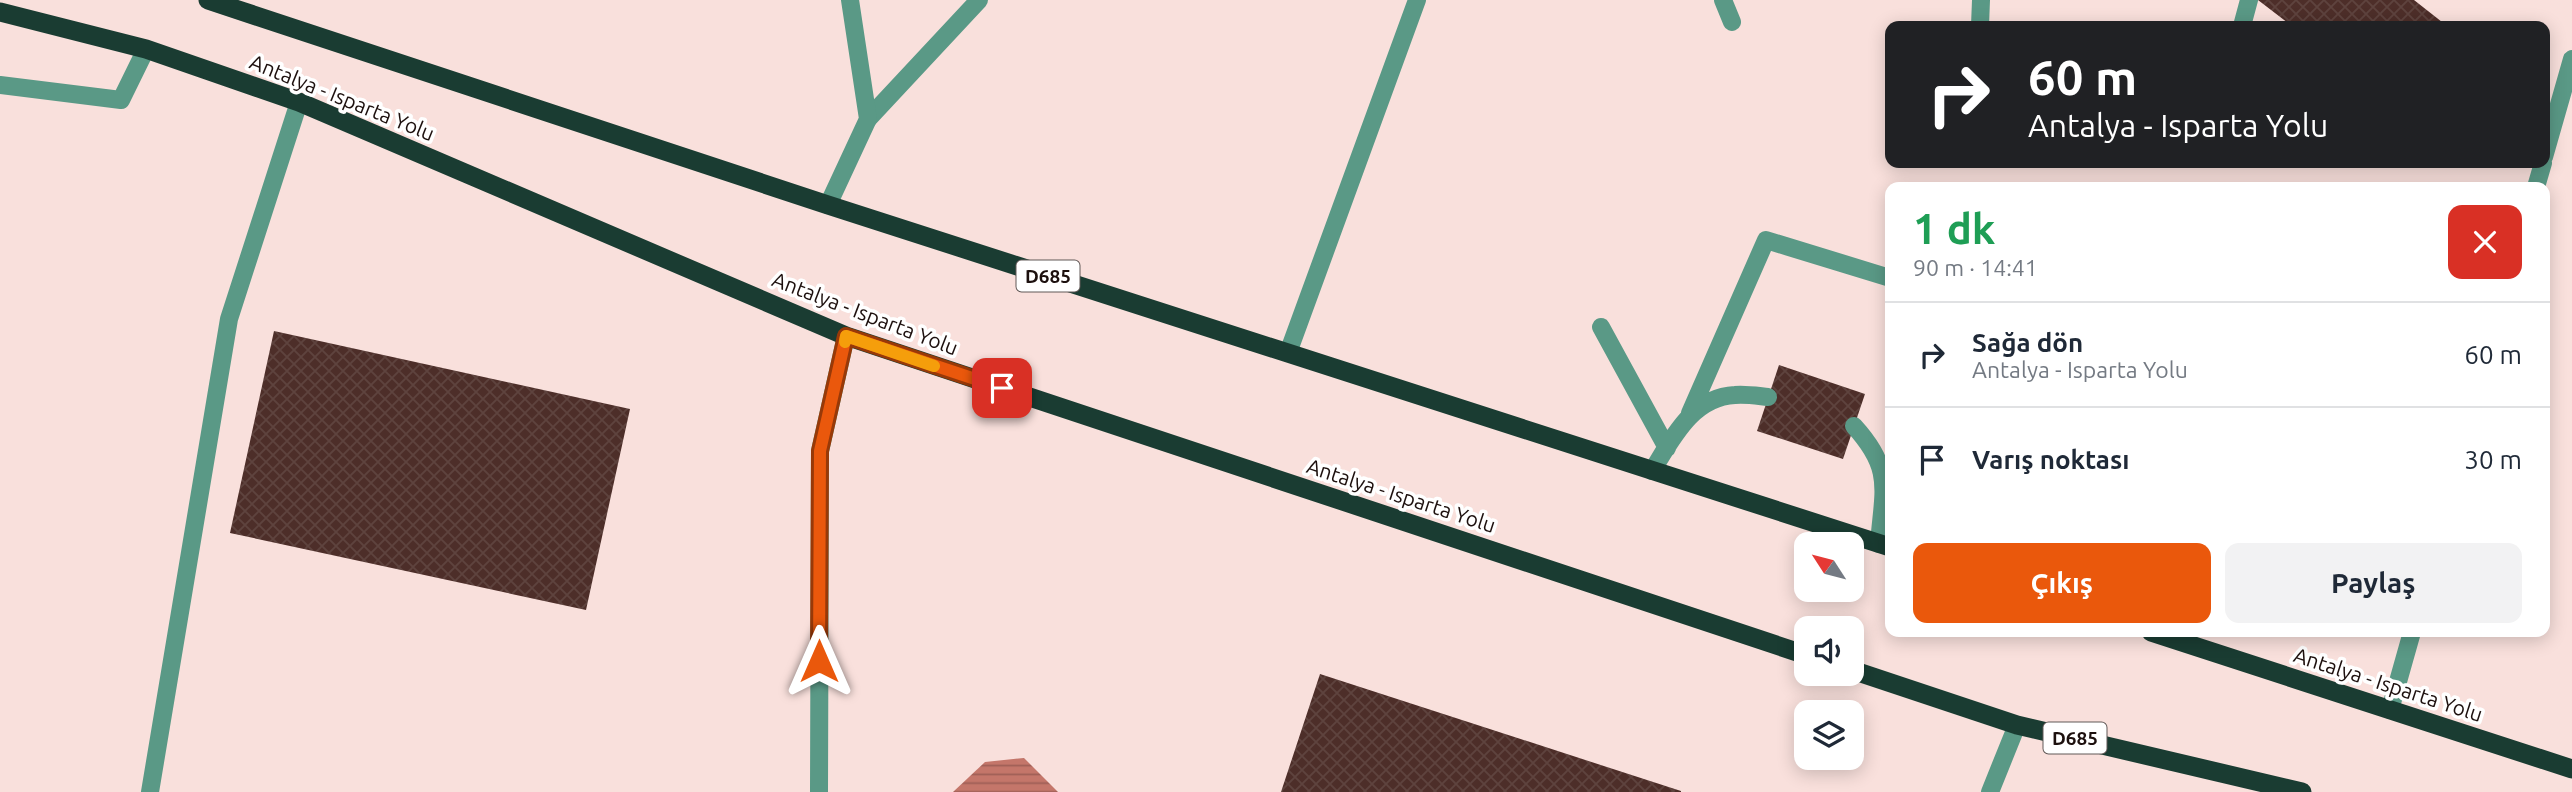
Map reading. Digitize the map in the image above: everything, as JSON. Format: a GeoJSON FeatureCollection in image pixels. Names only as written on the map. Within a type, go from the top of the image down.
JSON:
{"type":"FeatureCollection","features":[{"type":"Feature","properties":{"kind":"highway","name":"Antalya - Isparta Yolu"},"geometry":{"type":"LineString","coordinates":[[208,0],[828,205],[1884,546]]}},
{"type":"Feature","properties":{"kind":"highway","name":"Antalya - Isparta Yolu"},"geometry":{"type":"LineString","coordinates":[[0,12],[146,49],[299,102],[846,336],[1794,651]]}},
{"type":"Feature","properties":{"kind":"highway","name":"Antalya - Isparta Yolu"},"geometry":{"type":"LineString","coordinates":[[2167,637],[2570,768]]}},
{"type":"Feature","properties":{"kind":"highway","name":"D685"},"geometry":{"type":"LineString","coordinates":[[1864,674],[2017,725],[2302,792]]}},
{"type":"Feature","properties":{"kind":"street"},"geometry":{"type":"LineString","coordinates":[[850,0],[868,119]]}},
{"type":"Feature","properties":{"kind":"street"},"geometry":{"type":"LineString","coordinates":[[828,205],[868,119],[979,0]]}},
{"type":"Feature","properties":{"kind":"street"},"geometry":{"type":"LineString","coordinates":[[1288,353],[1417,0]]}},
{"type":"Feature","properties":{"kind":"street"},"geometry":{"type":"LineString","coordinates":[[1723,0],[1732,22]]}},
{"type":"Feature","properties":{"kind":"street"},"geometry":{"type":"LineString","coordinates":[[1980,21],[1981,0]]}},
{"type":"Feature","properties":{"kind":"street"},"geometry":{"type":"LineString","coordinates":[[2243,21],[2249,0]]}},
{"type":"Feature","properties":{"kind":"street"},"geometry":{"type":"LineString","coordinates":[[0,85],[121,100],[146,49]]}},
{"type":"Feature","properties":{"kind":"street"},"geometry":{"type":"LineString","coordinates":[[2550,136],[2572,59]]}},
{"type":"Feature","properties":{"kind":"street"},"geometry":{"type":"LineString","coordinates":[[150,792],[229,319],[299,102]]}},
{"type":"Feature","properties":{"kind":"street"},"geometry":{"type":"LineString","coordinates":[[1652,471],[1690,414],[1766,240],[1885,276]]}},
{"type":"Feature","properties":{"kind":"street"},"geometry":{"type":"LineString","coordinates":[[1601,327],[1667,448]]}},
{"type":"Feature","properties":{"kind":"street"},"geometry":{"type":"LineString","coordinates":[[819,792],[820,451],[846,336]]}},
{"type":"Feature","properties":{"kind":"street"},"geometry":{"type":"LineString","coordinates":[[1690,414],[1712,401],[1733,395],[1768,397]]}},
{"type":"Feature","properties":{"kind":"street"},"geometry":{"type":"LineString","coordinates":[[1854,426],[1874,450],[1885,476],[1884,546]]}},
{"type":"Feature","properties":{"kind":"street"},"geometry":{"type":"LineString","coordinates":[[2390,709],[2411,637]]}},
{"type":"Feature","properties":{"kind":"street"},"geometry":{"type":"LineString","coordinates":[[1990,792],[2017,725]]}},
{"type":"Feature","properties":{"kind":"shaded area"},"geometry":{"type":"Polygon","coordinates":[[[1024,758],[1058,792],[953,792],[985,762],[1024,758]]]}},
{"type":"Feature","properties":{"kind":"building"},"geometry":{"type":"Polygon","coordinates":[[[2258,0],[2414,0],[2441,21],[2285,21],[2258,0]]]}},
{"type":"Feature","properties":{"kind":"building"},"geometry":{"type":"Polygon","coordinates":[[[274,331],[630,409],[586,610],[230,533],[274,331]]]}},
{"type":"Feature","properties":{"kind":"building"},"geometry":{"type":"Polygon","coordinates":[[[1779,365],[1865,394],[1843,459],[1757,431],[1779,365]]]}},
{"type":"Feature","properties":{"kind":"building"},"geometry":{"type":"Polygon","coordinates":[[[1320,674],[1681,791],[1681,792],[1281,792],[1320,674]]]}},
{"type":"Feature","properties":{"kind":"slow traffic"},"geometry":{"type":"LineString","coordinates":[[845,342],[846,336],[934,366]]}},
{"type":"Feature","properties":{"kind":"route"},"geometry":{"type":"LineString","coordinates":[[819,661],[820,451],[846,336],[1002,388]]}}]}
